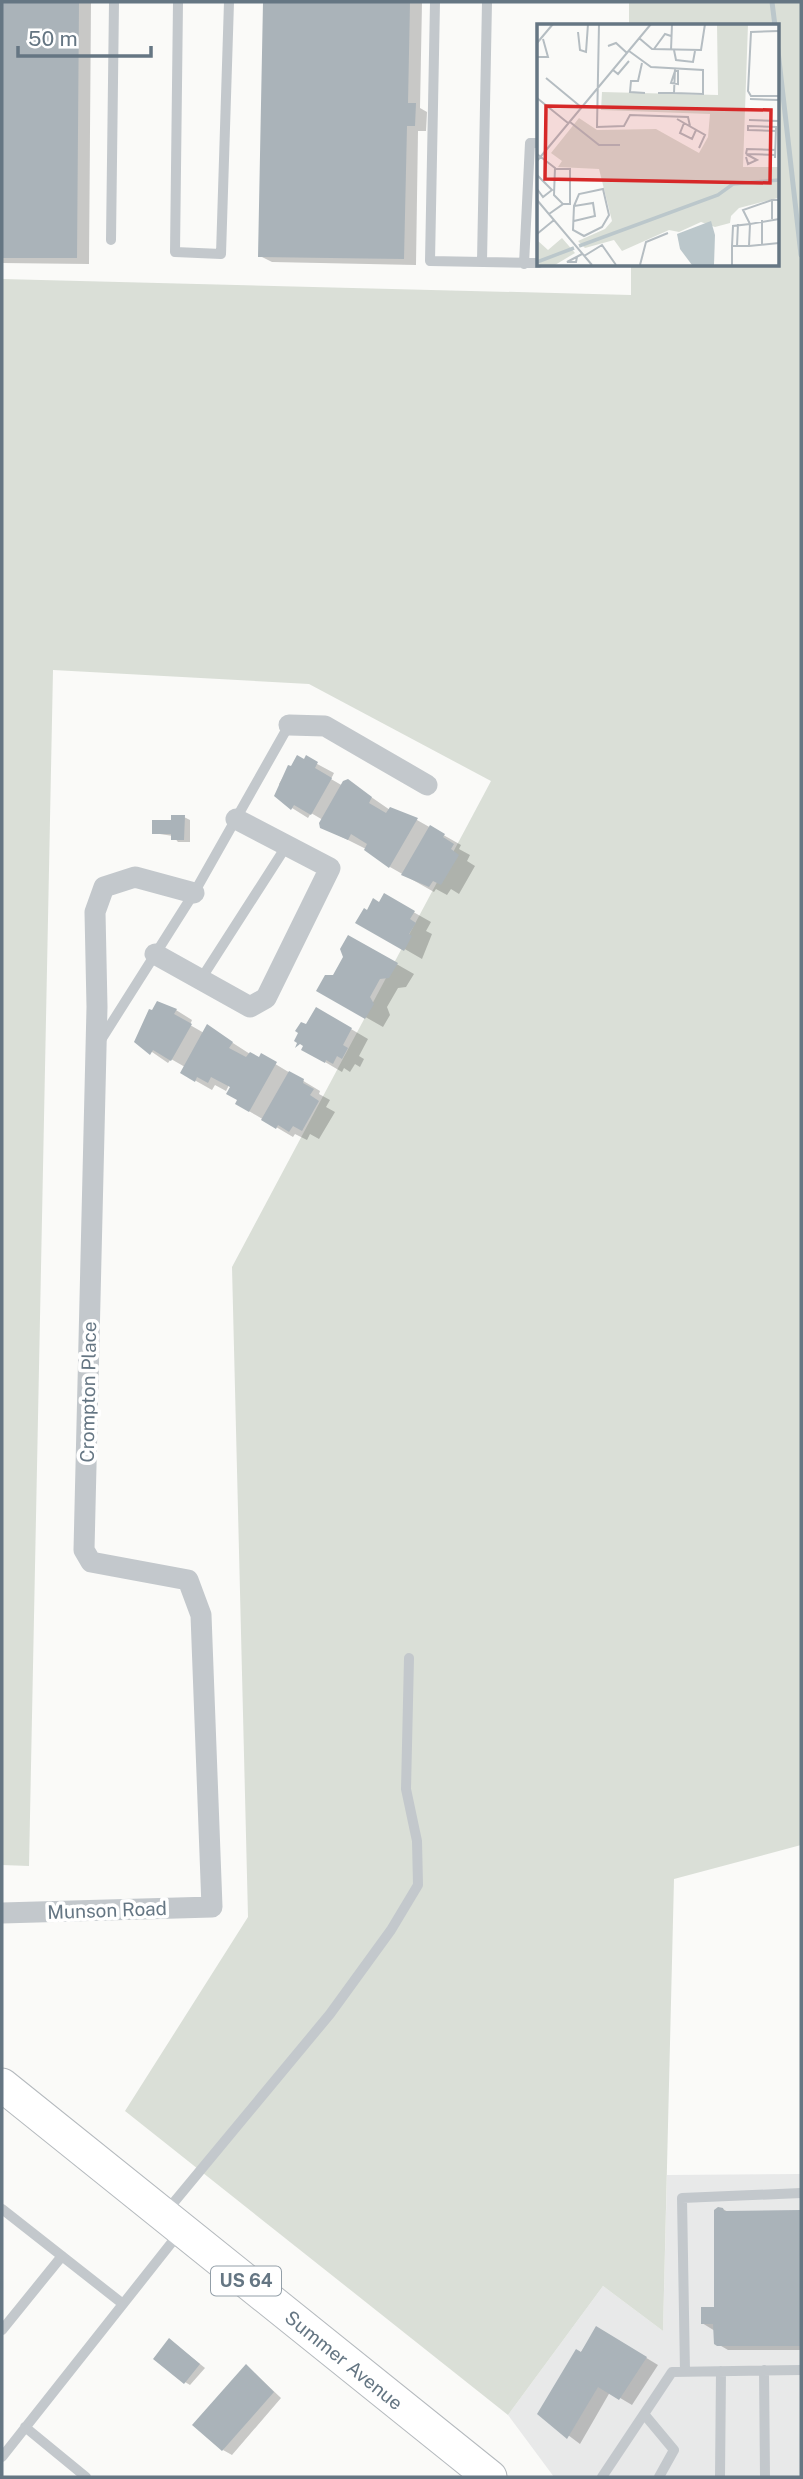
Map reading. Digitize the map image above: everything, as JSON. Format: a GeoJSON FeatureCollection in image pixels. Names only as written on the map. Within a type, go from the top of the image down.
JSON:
{"type":"FeatureCollection","features":[{"type":"Feature","properties":{"kind":"main road","name":"Summer Avenue"},"geometry":{"type":"LineString","coordinates":[[3,2088],[490,2477]]}},
{"type":"Feature","properties":{"kind":"street"},"geometry":{"type":"LineString","coordinates":[[289,725],[325,726],[427,785]]}},
{"type":"Feature","properties":{"kind":"street"},"geometry":{"type":"LineString","coordinates":[[155,954],[250,1007],[266,998],[330,867],[236,818]]}},
{"type":"Feature","properties":{"kind":"street","name":"Crompton Place"},"geometry":{"type":"LineString","coordinates":[[194,893],[135,877],[104,887],[95,912],[96,1048],[84,1550],[92,1562],[116,1569],[188,1580],[201,1615],[212,1907]]}},
{"type":"Feature","properties":{"kind":"street","name":"Munson Road"},"geometry":{"type":"LineString","coordinates":[[2,1913],[212,1907]]}},
{"type":"Feature","properties":{"kind":"lane"},"geometry":{"type":"LineString","coordinates":[[111,240],[114,2]]}},
{"type":"Feature","properties":{"kind":"lane"},"geometry":{"type":"LineString","coordinates":[[178,2],[175,253],[221,254],[229,2]]}},
{"type":"Feature","properties":{"kind":"lane"},"geometry":{"type":"LineString","coordinates":[[435,2],[430,261],[537,264]]}},
{"type":"Feature","properties":{"kind":"lane"},"geometry":{"type":"LineString","coordinates":[[481,261],[487,2]]}},
{"type":"Feature","properties":{"kind":"lane"},"geometry":{"type":"LineString","coordinates":[[524,264],[530,143],[537,144]]}},
{"type":"Feature","properties":{"kind":"lane"},"geometry":{"type":"LineString","coordinates":[[96,1048],[194,893],[289,725]]}},
{"type":"Feature","properties":{"kind":"lane"},"geometry":{"type":"LineString","coordinates":[[201,979],[287,845]]}},
{"type":"Feature","properties":{"kind":"lane"},"geometry":{"type":"LineString","coordinates":[[2,2457],[123,2304],[172,2222],[330,2014],[391,1930],[418,1885],[417,1841],[406,1788],[409,1658]]}},
{"type":"Feature","properties":{"kind":"lane"},"geometry":{"type":"LineString","coordinates":[[685,2372],[682,2198],[801,2193]]}},
{"type":"Feature","properties":{"kind":"lane"},"geometry":{"type":"LineString","coordinates":[[2,2209],[123,2304]]}},
{"type":"Feature","properties":{"kind":"lane"},"geometry":{"type":"LineString","coordinates":[[2,2330],[62,2256]]}},
{"type":"Feature","properties":{"kind":"lane"},"geometry":{"type":"LineString","coordinates":[[764,2370],[765,2477]]}},
{"type":"Feature","properties":{"kind":"lane"},"geometry":{"type":"LineString","coordinates":[[602,2477],[672,2372],[801,2370]]}},
{"type":"Feature","properties":{"kind":"lane"},"geometry":{"type":"LineString","coordinates":[[720,2477],[721,2371]]}},
{"type":"Feature","properties":{"kind":"lane"},"geometry":{"type":"LineString","coordinates":[[644,2414],[674,2449],[659,2477]]}},
{"type":"Feature","properties":{"kind":"lane"},"geometry":{"type":"LineString","coordinates":[[25,2427],[86,2477]]}},
{"type":"Feature","properties":{"kind":"shaded area"},"geometry":{"type":"Polygon","coordinates":[[[629,2],[801,2],[801,1845],[674,1879],[663,2331],[603,2286],[508,2415],[125,2111],[248,1917],[232,1267],[491,781],[309,684],[53,670],[29,1866],[2,1865],[2,279],[631,295],[631,266],[778,266],[778,24],[629,24],[629,2]]]}},
{"type":"Feature","properties":{"kind":"shaded area"},"geometry":{"type":"Polygon","coordinates":[[[801,2174],[801,2477],[554,2477],[508,2415],[603,2286],[663,2331],[667,2175],[801,2174]]]}},
{"type":"Feature","properties":{"kind":"building"},"geometry":{"type":"Polygon","coordinates":[[[2,2],[79,2],[77,258],[2,258],[2,2]]]}},
{"type":"Feature","properties":{"kind":"building"},"geometry":{"type":"Polygon","coordinates":[[[263,2],[410,2],[408,103],[416,103],[415,126],[407,126],[404,259],[258,257],[263,2]]]}},
{"type":"Feature","properties":{"kind":"building"},"geometry":{"type":"Polygon","coordinates":[[[297,755],[304,759],[306,755],[318,762],[315,768],[332,778],[311,815],[294,805],[291,810],[274,796],[288,765],[291,766],[297,755]]]}},
{"type":"Feature","properties":{"kind":"building"},"geometry":{"type":"Polygon","coordinates":[[[348,779],[372,797],[369,803],[386,813],[390,807],[418,818],[389,868],[364,850],[367,844],[351,834],[348,840],[320,828],[319,823],[343,781],[348,779]]]}},
{"type":"Feature","properties":{"kind":"building"},"geometry":{"type":"Polygon","coordinates":[[[171,815],[185,815],[184,840],[171,840],[171,834],[152,834],[152,820],[171,820],[171,815]]]}},
{"type":"Feature","properties":{"kind":"building"},"geometry":{"type":"Polygon","coordinates":[[[430,825],[445,834],[443,837],[454,844],[451,849],[459,855],[441,885],[433,881],[429,887],[401,875],[430,825]]]}},
{"type":"Feature","properties":{"kind":"building"},"geometry":{"type":"Polygon","coordinates":[[[384,893],[415,911],[410,919],[416,923],[409,934],[412,936],[404,951],[355,923],[364,908],[367,910],[373,898],[379,902],[384,893]]]}},
{"type":"Feature","properties":{"kind":"building"},"geometry":{"type":"Polygon","coordinates":[[[348,935],[398,963],[389,978],[380,979],[370,997],[374,1004],[365,1019],[316,991],[325,975],[333,975],[343,957],[340,949],[348,935]]]}},
{"type":"Feature","properties":{"kind":"building"},"geometry":{"type":"Polygon","coordinates":[[[157,1001],[177,1009],[174,1014],[192,1024],[171,1061],[153,1050],[150,1055],[134,1042],[149,1009],[152,1010],[157,1001]]]}},
{"type":"Feature","properties":{"kind":"building"},"geometry":{"type":"Polygon","coordinates":[[[316,1007],[352,1028],[343,1045],[348,1048],[342,1059],[337,1056],[333,1064],[326,1060],[325,1063],[301,1050],[303,1046],[300,1044],[295,1048],[297,1043],[294,1041],[298,1033],[295,1031],[301,1022],[306,1024],[316,1007]]]}},
{"type":"Feature","properties":{"kind":"building"},"geometry":{"type":"Polygon","coordinates":[[[207,1024],[233,1042],[229,1048],[246,1057],[250,1052],[259,1057],[261,1053],[277,1062],[249,1112],[235,1104],[237,1100],[226,1094],[230,1087],[211,1077],[208,1083],[197,1077],[195,1082],[180,1073],[207,1024]]]}},
{"type":"Feature","properties":{"kind":"building"},"geometry":{"type":"Polygon","coordinates":[[[289,1071],[304,1079],[303,1083],[314,1089],[310,1095],[319,1101],[302,1131],[293,1126],[289,1132],[278,1125],[276,1129],[261,1120],[289,1071]]]}},
{"type":"Feature","properties":{"kind":"building"},"geometry":{"type":"Polygon","coordinates":[[[718,2207],[724,2211],[801,2210],[801,2346],[717,2346],[714,2344],[713,2324],[701,2324],[701,2307],[714,2307],[714,2210],[718,2207]]]}},
{"type":"Feature","properties":{"kind":"building"},"geometry":{"type":"Polygon","coordinates":[[[596,2326],[647,2357],[619,2400],[598,2387],[567,2439],[537,2414],[576,2349],[581,2352],[596,2326]]]}},
{"type":"Feature","properties":{"kind":"building"},"geometry":{"type":"Polygon","coordinates":[[[169,2338],[200,2364],[184,2384],[153,2359],[169,2338]]]}},
{"type":"Feature","properties":{"kind":"building"},"geometry":{"type":"Polygon","coordinates":[[[246,2364],[274,2392],[222,2451],[192,2425],[246,2364]]]}},
{"type":"Feature","properties":{"kind":"waterway"},"geometry":{"type":"LineString","coordinates":[[772,2],[775,24]]}},
{"type":"Feature","properties":{"kind":"waterway"},"geometry":{"type":"LineString","coordinates":[[778,51],[801,255]]}}]}
